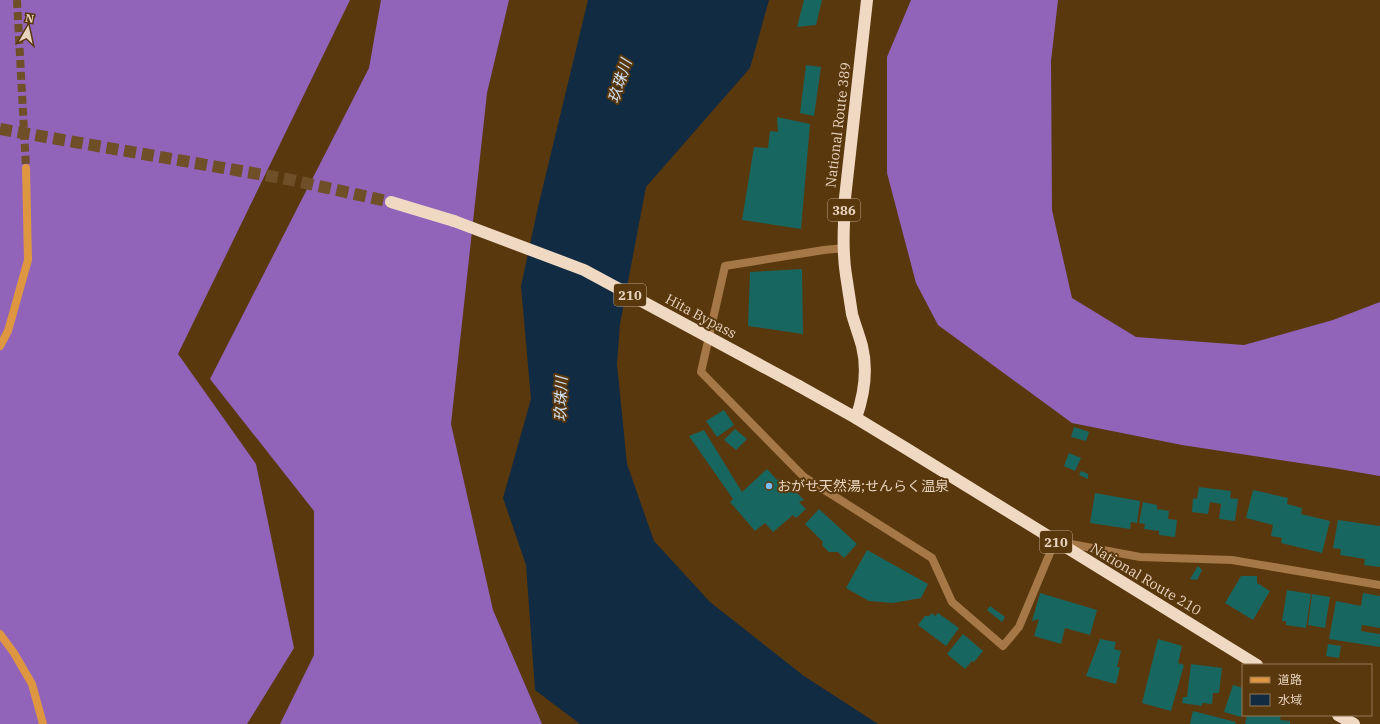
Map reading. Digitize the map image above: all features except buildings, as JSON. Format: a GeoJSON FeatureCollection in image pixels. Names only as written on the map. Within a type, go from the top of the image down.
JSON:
{"type":"FeatureCollection","features":[{"type":"Feature","properties":{"kind":"highway","name":"National Route 389"},"geometry":{"type":"LineString","coordinates":[[856,418],[862,402],[864,360],[862,347],[852,314],[846,273],[844,248],[845,198],[866,0]]}},
{"type":"Feature","properties":{"kind":"highway","name":"Hita Bypass"},"geometry":{"type":"LineString","coordinates":[[391,202],[454,221],[584,270],[856,418]]}},
{"type":"Feature","properties":{"kind":"highway","name":"National Route 210"},"geometry":{"type":"LineString","coordinates":[[856,418],[1255,664]]}},
{"type":"Feature","properties":{"kind":"highway"},"geometry":{"type":"LineString","coordinates":[[1340,716],[1354,724]]}},
{"type":"Feature","properties":{"kind":"street"},"geometry":{"type":"LineString","coordinates":[[0,346],[8,331],[28,260],[26,168]]}},
{"type":"Feature","properties":{"kind":"street"},"geometry":{"type":"LineString","coordinates":[[844,248],[725,266],[702,372],[804,477],[932,558],[952,602],[1004,646],[1019,627],[1055,541],[1140,557],[1232,560],[1380,585]]}},
{"type":"Feature","properties":{"kind":"street"},"geometry":{"type":"LineString","coordinates":[[0,634],[14,653],[32,684],[43,724]]}},
{"type":"Feature","properties":{"kind":"shaded area"},"geometry":{"type":"Polygon","coordinates":[[[0,0],[350,0],[178,354],[256,464],[294,648],[247,724],[0,724],[0,0]]]}},
{"type":"Feature","properties":{"kind":"shaded area"},"geometry":{"type":"Polygon","coordinates":[[[381,0],[509,0],[487,93],[451,424],[493,610],[542,724],[280,724],[314,655],[314,511],[210,379],[369,68],[381,0]]]}},
{"type":"Feature","properties":{"kind":"shaded area"},"geometry":{"type":"Polygon","coordinates":[[[911,0],[1058,0],[1051,61],[1052,210],[1072,298],[1136,337],[1244,345],[1333,320],[1380,302],[1380,476],[1182,445],[1072,423],[938,325],[916,283],[887,173],[887,57],[911,0]]]}},
{"type":"Feature","properties":{"kind":"water","name":"玖珠川"},"geometry":{"type":"Polygon","coordinates":[[[588,0],[769,0],[750,68],[646,187],[620,324],[617,364],[627,464],[654,541],[710,602],[804,676],[878,724],[580,724],[535,690],[526,565],[503,498],[531,399],[521,286],[538,207],[588,0]]]}},
{"type":"Feature","properties":{"kind":"tunnel"},"geometry":{"type":"LineString","coordinates":[[17,0],[26,168]]}},
{"type":"Feature","properties":{"kind":"tunnel"},"geometry":{"type":"LineString","coordinates":[[0,129],[287,179],[391,202]]}},
{"type":"Feature","properties":{"kind":"place","name":"おがせ天然湯;せんらく温泉"},"geometry":{"type":"Point","coordinates":[769,486]}}]}
